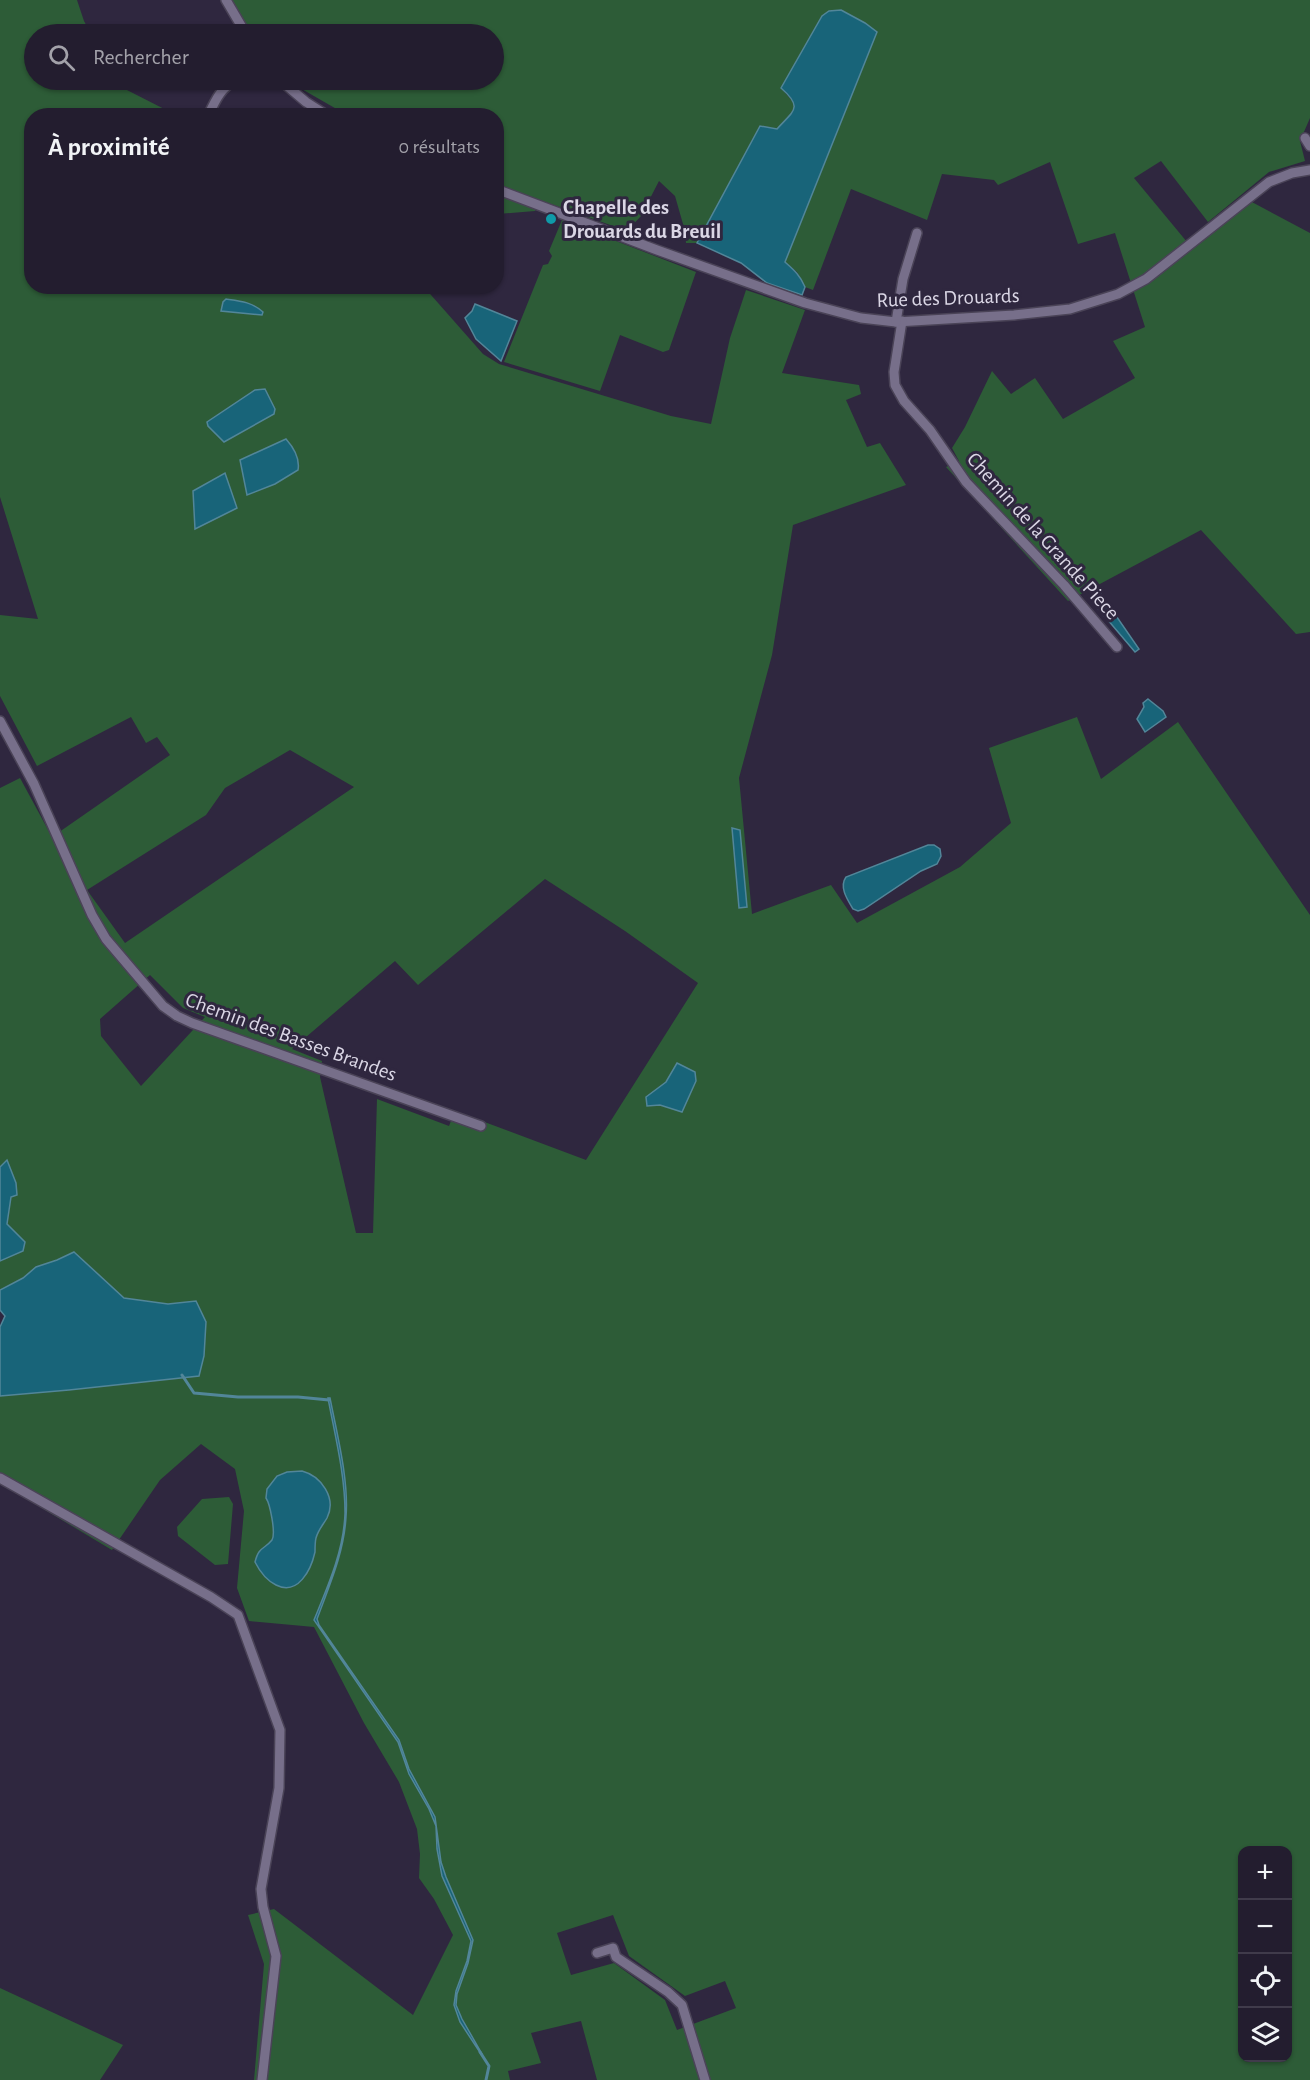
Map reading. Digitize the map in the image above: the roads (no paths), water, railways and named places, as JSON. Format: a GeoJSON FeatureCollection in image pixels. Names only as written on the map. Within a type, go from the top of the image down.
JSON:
{"type":"FeatureCollection","features":[{"type":"Feature","properties":{"kind":"street"},"geometry":{"type":"LineString","coordinates":[[226,0],[240,24]]}},
{"type":"Feature","properties":{"kind":"street"},"geometry":{"type":"LineString","coordinates":[[212,108],[222,90]]}},
{"type":"Feature","properties":{"kind":"street"},"geometry":{"type":"LineString","coordinates":[[292,90],[315,108]]}},
{"type":"Feature","properties":{"kind":"street","name":"Rue des Drouards"},"geometry":{"type":"LineString","coordinates":[[504,192],[805,303],[861,318],[899,321],[1070,309],[1118,294],[1146,279],[1269,182],[1292,173],[1310,170]]}},
{"type":"Feature","properties":{"kind":"street","name":"Chemin de la Grande Piece"},"geometry":{"type":"LineString","coordinates":[[917,233],[903,279],[894,372],[895,385],[966,482],[1064,585],[1117,647]]}},
{"type":"Feature","properties":{"kind":"street","name":"Chemin des Basses Brandes"},"geometry":{"type":"LineString","coordinates":[[0,721],[34,784],[92,915],[106,939],[163,1006],[192,1023],[481,1126]]}},
{"type":"Feature","properties":{"kind":"street"},"geometry":{"type":"LineString","coordinates":[[0,1478],[211,1597],[238,1615],[280,1730],[279,1788],[261,1888],[262,1907],[276,1956],[262,2080]]}},
{"type":"Feature","properties":{"kind":"street"},"geometry":{"type":"LineString","coordinates":[[597,1953],[613,1948],[616,1957],[668,1992],[682,2005],[705,2080]]}},
{"type":"Feature","properties":{"kind":"water"},"geometry":{"type":"Polygon","coordinates":[[[841,10],[877,32],[785,262],[803,283],[805,287],[802,295],[767,283],[741,263],[697,243],[760,126],[777,129],[794,109],[792,100],[781,88],[822,16],[829,11],[841,10]]]}},
{"type":"Feature","properties":{"kind":"water"},"geometry":{"type":"Polygon","coordinates":[[[226,299],[250,304],[263,312],[262,315],[221,311],[226,299]]]}},
{"type":"Feature","properties":{"kind":"water"},"geometry":{"type":"Polygon","coordinates":[[[475,304],[517,321],[501,361],[476,339],[465,318],[475,304]]]}},
{"type":"Feature","properties":{"kind":"water"},"geometry":{"type":"Polygon","coordinates":[[[265,389],[275,409],[274,414],[224,442],[208,426],[207,422],[255,390],[265,389]]]}},
{"type":"Feature","properties":{"kind":"water"},"geometry":{"type":"Polygon","coordinates":[[[286,439],[296,454],[298,470],[275,484],[247,495],[240,460],[286,439]]]}},
{"type":"Feature","properties":{"kind":"water"},"geometry":{"type":"Polygon","coordinates":[[[225,473],[237,508],[195,529],[193,491],[225,473]]]}},
{"type":"Feature","properties":{"kind":"water"},"geometry":{"type":"Polygon","coordinates":[[[1101,594],[1139,649],[1135,652],[1090,599],[1101,594]]]}},
{"type":"Feature","properties":{"kind":"water"},"geometry":{"type":"Polygon","coordinates":[[[1148,699],[1163,711],[1166,717],[1145,732],[1137,719],[1144,707],[1143,703],[1148,699]]]}},
{"type":"Feature","properties":{"kind":"water"},"geometry":{"type":"Polygon","coordinates":[[[732,828],[740,830],[747,907],[739,908],[732,828]]]}},
{"type":"Feature","properties":{"kind":"water"},"geometry":{"type":"Polygon","coordinates":[[[928,845],[934,845],[940,849],[941,856],[937,864],[921,871],[864,909],[858,911],[853,909],[846,897],[843,885],[846,877],[928,845]]]}},
{"type":"Feature","properties":{"kind":"water"},"geometry":{"type":"Polygon","coordinates":[[[677,1063],[695,1072],[696,1081],[682,1112],[660,1105],[647,1106],[646,1097],[666,1082],[677,1063]]]}},
{"type":"Feature","properties":{"kind":"water"},"geometry":{"type":"Polygon","coordinates":[[[7,1160],[16,1183],[17,1195],[11,1197],[7,1224],[25,1242],[23,1251],[0,1261],[0,1167],[7,1160]]]}},
{"type":"Feature","properties":{"kind":"water"},"geometry":{"type":"Polygon","coordinates":[[[74,1252],[124,1298],[168,1304],[196,1301],[206,1322],[204,1356],[199,1376],[0,1396],[0,1327],[5,1316],[0,1310],[0,1290],[23,1278],[36,1267],[74,1252]]]}},
{"type":"Feature","properties":{"kind":"water"},"geometry":{"type":"Polygon","coordinates":[[[328,1398],[330,1398],[344,1473],[346,1517],[345,1530],[339,1556],[317,1619],[399,1740],[409,1769],[435,1817],[441,1862],[473,1940],[457,1994],[456,2005],[482,2054],[460,2022],[454,2005],[471,1941],[442,1876],[436,1826],[409,1774],[398,1742],[314,1620],[330,1581],[342,1541],[345,1513],[341,1469],[328,1398]]]}},
{"type":"Feature","properties":{"kind":"water"},"geometry":{"type":"Polygon","coordinates":[[[302,1471],[321,1483],[328,1496],[330,1510],[317,1535],[315,1552],[307,1573],[297,1584],[284,1587],[266,1578],[255,1562],[260,1551],[272,1540],[273,1536],[272,1519],[266,1498],[267,1489],[277,1476],[287,1472],[302,1471]]]}},
{"type":"Feature","properties":{"kind":"waterway"},"geometry":{"type":"LineString","coordinates":[[182,1375],[194,1393],[329,1400]]}},
{"type":"Feature","properties":{"kind":"waterway"},"geometry":{"type":"LineString","coordinates":[[480,2052],[489,2066],[486,2080]]}},
{"type":"Feature","properties":{"kind":"place","name":"Chapelle des Drouards du Breuil"},"geometry":{"type":"Point","coordinates":[551,219]}}]}
